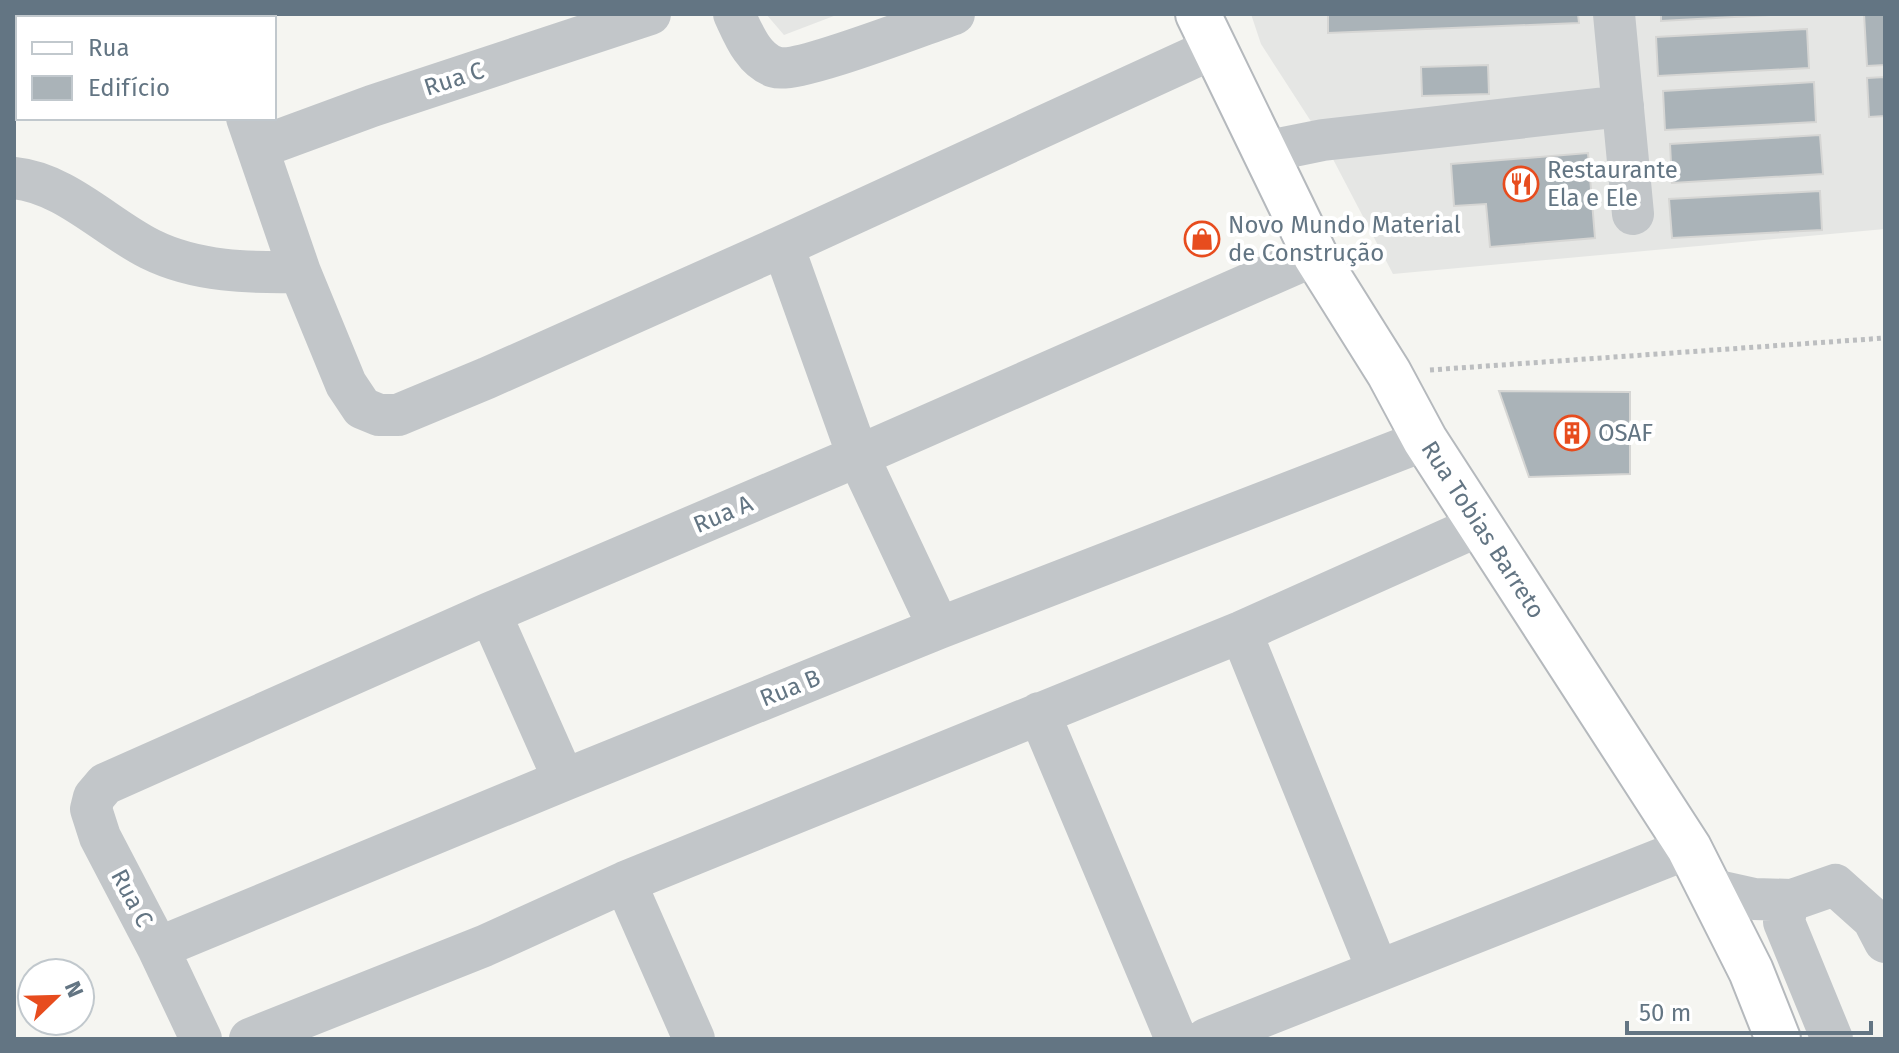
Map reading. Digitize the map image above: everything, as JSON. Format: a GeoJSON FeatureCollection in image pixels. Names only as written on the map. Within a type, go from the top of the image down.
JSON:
{"type":"FeatureCollection","features":[{"type":"Feature","properties":{"kind":"main road","name":"Rua Tobias Barreto"},"geometry":{"type":"LineString","coordinates":[[1206,31],[1315,255],[1389,373],[1425,440],[1689,848],[1751,971],[1778,1039]]}},
{"type":"Feature","properties":{"kind":"street","name":"Rua C"},"geometry":{"type":"LineString","coordinates":[[252,133],[372,106],[650,14]]}},
{"type":"Feature","properties":{"kind":"street"},"geometry":{"type":"LineString","coordinates":[[734,14],[759,58],[774,67],[786,69],[954,14]]}},
{"type":"Feature","properties":{"kind":"street"},"geometry":{"type":"LineString","coordinates":[[1614,14],[1633,214]]}},
{"type":"Feature","properties":{"kind":"street"},"geometry":{"type":"LineString","coordinates":[[252,133],[300,272],[346,384],[362,408],[379,415],[398,415],[783,246],[1206,31]]}},
{"type":"Feature","properties":{"kind":"street"},"geometry":{"type":"LineString","coordinates":[[1264,152],[1323,140],[1623,106]]}},
{"type":"Feature","properties":{"kind":"street"},"geometry":{"type":"LineString","coordinates":[[14,178],[49,188],[145,246],[192,264],[261,273],[300,272]]}},
{"type":"Feature","properties":{"kind":"street"},"geometry":{"type":"LineString","coordinates":[[783,246],[858,456],[939,628]]}},
{"type":"Feature","properties":{"kind":"street","name":"Rua A"},"geometry":{"type":"LineString","coordinates":[[132,774],[490,613],[858,456],[1315,255]]}},
{"type":"Feature","properties":{"kind":"street","name":"Rua B"},"geometry":{"type":"LineString","coordinates":[[158,948],[939,628],[1425,440]]}},
{"type":"Feature","properties":{"kind":"street"},"geometry":{"type":"LineString","coordinates":[[250,1039],[484,946],[625,882],[1241,632],[1480,525]]}},
{"type":"Feature","properties":{"kind":"street"},"geometry":{"type":"LineString","coordinates":[[490,613],[564,780]]}},
{"type":"Feature","properties":{"kind":"street"},"geometry":{"type":"LineString","coordinates":[[1241,632],[1378,971]]}},
{"type":"Feature","properties":{"kind":"street"},"geometry":{"type":"LineString","coordinates":[[1039,713],[1176,1039]]}},
{"type":"Feature","properties":{"kind":"street","name":"Rua C"},"geometry":{"type":"LineString","coordinates":[[132,774],[105,784],[94,797],[91,809],[100,837],[201,1039]]}},
{"type":"Feature","properties":{"kind":"street"},"geometry":{"type":"LineString","coordinates":[[1206,1039],[1689,848]]}},
{"type":"Feature","properties":{"kind":"street"},"geometry":{"type":"LineString","coordinates":[[625,882],[694,1039]]}},
{"type":"Feature","properties":{"kind":"street"},"geometry":{"type":"LineString","coordinates":[[1709,889],[1754,899],[1792,900],[1835,885],[1873,919],[1885,942]]}},
{"type":"Feature","properties":{"kind":"street"},"geometry":{"type":"LineString","coordinates":[[1792,900],[1784,922],[1832,1039]]}},
{"type":"Feature","properties":{"kind":"path"},"geometry":{"type":"LineString","coordinates":[[1389,373],[1885,338]]}},
{"type":"Feature","properties":{"kind":"shaded area"},"geometry":{"type":"Polygon","coordinates":[[[766,14],[839,14],[784,35],[766,14]]]}},
{"type":"Feature","properties":{"kind":"shaded area"},"geometry":{"type":"Polygon","coordinates":[[[1251,14],[1885,14],[1885,229],[1393,274],[1323,140],[1261,44],[1251,14]]]}},
{"type":"Feature","properties":{"kind":"building"},"geometry":{"type":"Polygon","coordinates":[[[1328,14],[1578,14],[1579,23],[1328,33],[1328,14]]]}},
{"type":"Feature","properties":{"kind":"building"},"geometry":{"type":"Polygon","coordinates":[[[1661,14],[1787,14],[1661,21],[1661,14]]]}},
{"type":"Feature","properties":{"kind":"building"},"geometry":{"type":"Polygon","coordinates":[[[1864,14],[1885,14],[1885,65],[1867,66],[1864,14]]]}},
{"type":"Feature","properties":{"kind":"building"},"geometry":{"type":"Polygon","coordinates":[[[1807,29],[1809,68],[1658,76],[1656,37],[1807,29]]]}},
{"type":"Feature","properties":{"kind":"building"},"geometry":{"type":"Polygon","coordinates":[[[1488,65],[1489,94],[1422,96],[1421,67],[1488,65]]]}},
{"type":"Feature","properties":{"kind":"building"},"geometry":{"type":"Polygon","coordinates":[[[1885,77],[1885,116],[1869,117],[1867,78],[1885,77]]]}},
{"type":"Feature","properties":{"kind":"building"},"geometry":{"type":"Polygon","coordinates":[[[1814,82],[1816,122],[1665,130],[1663,91],[1814,82]]]}},
{"type":"Feature","properties":{"kind":"building"},"geometry":{"type":"Polygon","coordinates":[[[1820,135],[1823,174],[1672,183],[1670,144],[1820,135]]]}},
{"type":"Feature","properties":{"kind":"building","name":"Restaurante Ela e Ele"},"geometry":{"type":"Polygon","coordinates":[[[1588,153],[1595,238],[1490,247],[1486,204],[1454,206],[1451,164],[1588,153]]]}},
{"type":"Feature","properties":{"kind":"building"},"geometry":{"type":"Polygon","coordinates":[[[1820,191],[1822,230],[1672,238],[1669,199],[1820,191]]]}},
{"type":"Feature","properties":{"kind":"building","name":"OSAF"},"geometry":{"type":"Polygon","coordinates":[[[1499,391],[1630,392],[1630,474],[1529,477],[1499,391]]]}},
{"type":"Feature","properties":{"kind":"place","name":"Restaurante Ela e Ele"},"geometry":{"type":"Point","coordinates":[1521,184]}},
{"type":"Feature","properties":{"kind":"place","name":"Novo Mundo Material de Construção"},"geometry":{"type":"Point","coordinates":[1202,239]}},
{"type":"Feature","properties":{"kind":"place","name":"OSAF"},"geometry":{"type":"Point","coordinates":[1572,433]}}]}
